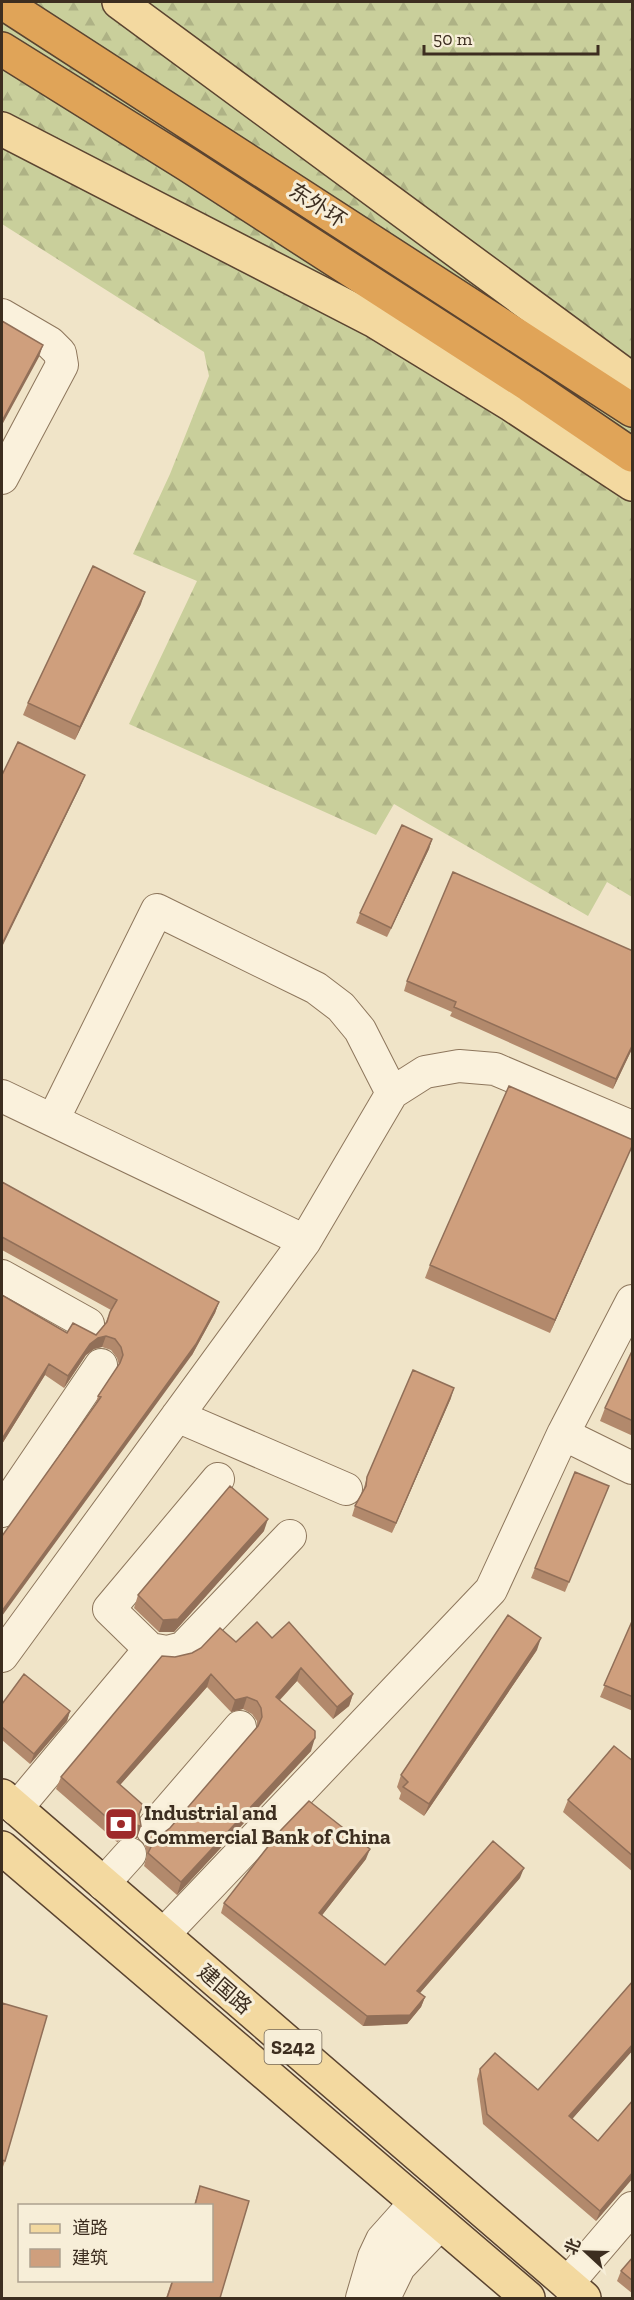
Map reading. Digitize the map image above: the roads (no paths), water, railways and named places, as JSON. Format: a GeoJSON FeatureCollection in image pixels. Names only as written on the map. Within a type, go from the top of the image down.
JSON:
{"type":"FeatureCollection","features":[{"type":"Feature","properties":{"kind":"highway","name":"东外环"},"geometry":{"type":"LineString","coordinates":[[2,2],[633,410]]}},
{"type":"Feature","properties":{"kind":"highway","name":"东外环"},"geometry":{"type":"LineString","coordinates":[[2,49],[188,165],[529,385],[633,455]]}},
{"type":"Feature","properties":{"kind":"main road"},"geometry":{"type":"LineString","coordinates":[[120,2],[633,381]]}},
{"type":"Feature","properties":{"kind":"main road"},"geometry":{"type":"LineString","coordinates":[[2,129],[373,320],[512,405],[633,484]]}},
{"type":"Feature","properties":{"kind":"main road","name":"建国路"},"geometry":{"type":"LineString","coordinates":[[9,1802],[576,2291]]}},
{"type":"Feature","properties":{"kind":"main road","name":"建国路"},"geometry":{"type":"LineString","coordinates":[[2,1848],[528,2298]]}},
{"type":"Feature","properties":{"kind":"street"},"geometry":{"type":"LineString","coordinates":[[2,315],[50,343],[60,353],[62,365],[2,478]]}},
{"type":"Feature","properties":{"kind":"street"},"geometry":{"type":"LineString","coordinates":[[52,1120],[157,910],[316,988],[341,1007],[360,1030],[392,1093]]}},
{"type":"Feature","properties":{"kind":"street"},"geometry":{"type":"LineString","coordinates":[[2,1656],[305,1241],[392,1093],[425,1072],[459,1066],[495,1069],[633,1127]]}},
{"type":"Feature","properties":{"kind":"street"},"geometry":{"type":"LineString","coordinates":[[2,1096],[305,1241]]}},
{"type":"Feature","properties":{"kind":"street"},"geometry":{"type":"LineString","coordinates":[[2,1276],[88,1324]]}},
{"type":"Feature","properties":{"kind":"street"},"geometry":{"type":"LineString","coordinates":[[163,1935],[491,1590],[563,1434],[633,1301]]}},
{"type":"Feature","properties":{"kind":"street"},"geometry":{"type":"LineString","coordinates":[[2,1511],[101,1365]]}},
{"type":"Feature","properties":{"kind":"street"},"geometry":{"type":"LineString","coordinates":[[177,1416],[346,1489]]}},
{"type":"Feature","properties":{"kind":"street"},"geometry":{"type":"LineString","coordinates":[[563,1434],[633,1468]]}},
{"type":"Feature","properties":{"kind":"street"},"geometry":{"type":"LineString","coordinates":[[218,1479],[109,1610],[150,1649],[167,1652],[183,1648],[290,1536]]}},
{"type":"Feature","properties":{"kind":"street"},"geometry":{"type":"LineString","coordinates":[[9,1802],[150,1649]]}},
{"type":"Feature","properties":{"kind":"street"},"geometry":{"type":"LineString","coordinates":[[152,1829],[240,1727]]}},
{"type":"Feature","properties":{"kind":"street"},"geometry":{"type":"LineString","coordinates":[[104,1884],[130,1854]]}},
{"type":"Feature","properties":{"kind":"street"},"geometry":{"type":"LineString","coordinates":[[362,2298],[374,2257],[382,2240],[416,2202]]}},
{"type":"Feature","properties":{"kind":"street"},"geometry":{"type":"LineString","coordinates":[[576,2291],[633,2208]]}},
{"type":"Feature","properties":{"kind":"street"},"geometry":{"type":"LineString","coordinates":[[384,2298],[399,2266],[440,2224]]}},
{"type":"Feature","properties":{"kind":"place","name":"Industrial and Commercial Bank of China"},"geometry":{"type":"Point","coordinates":[121,1824]}}]}
